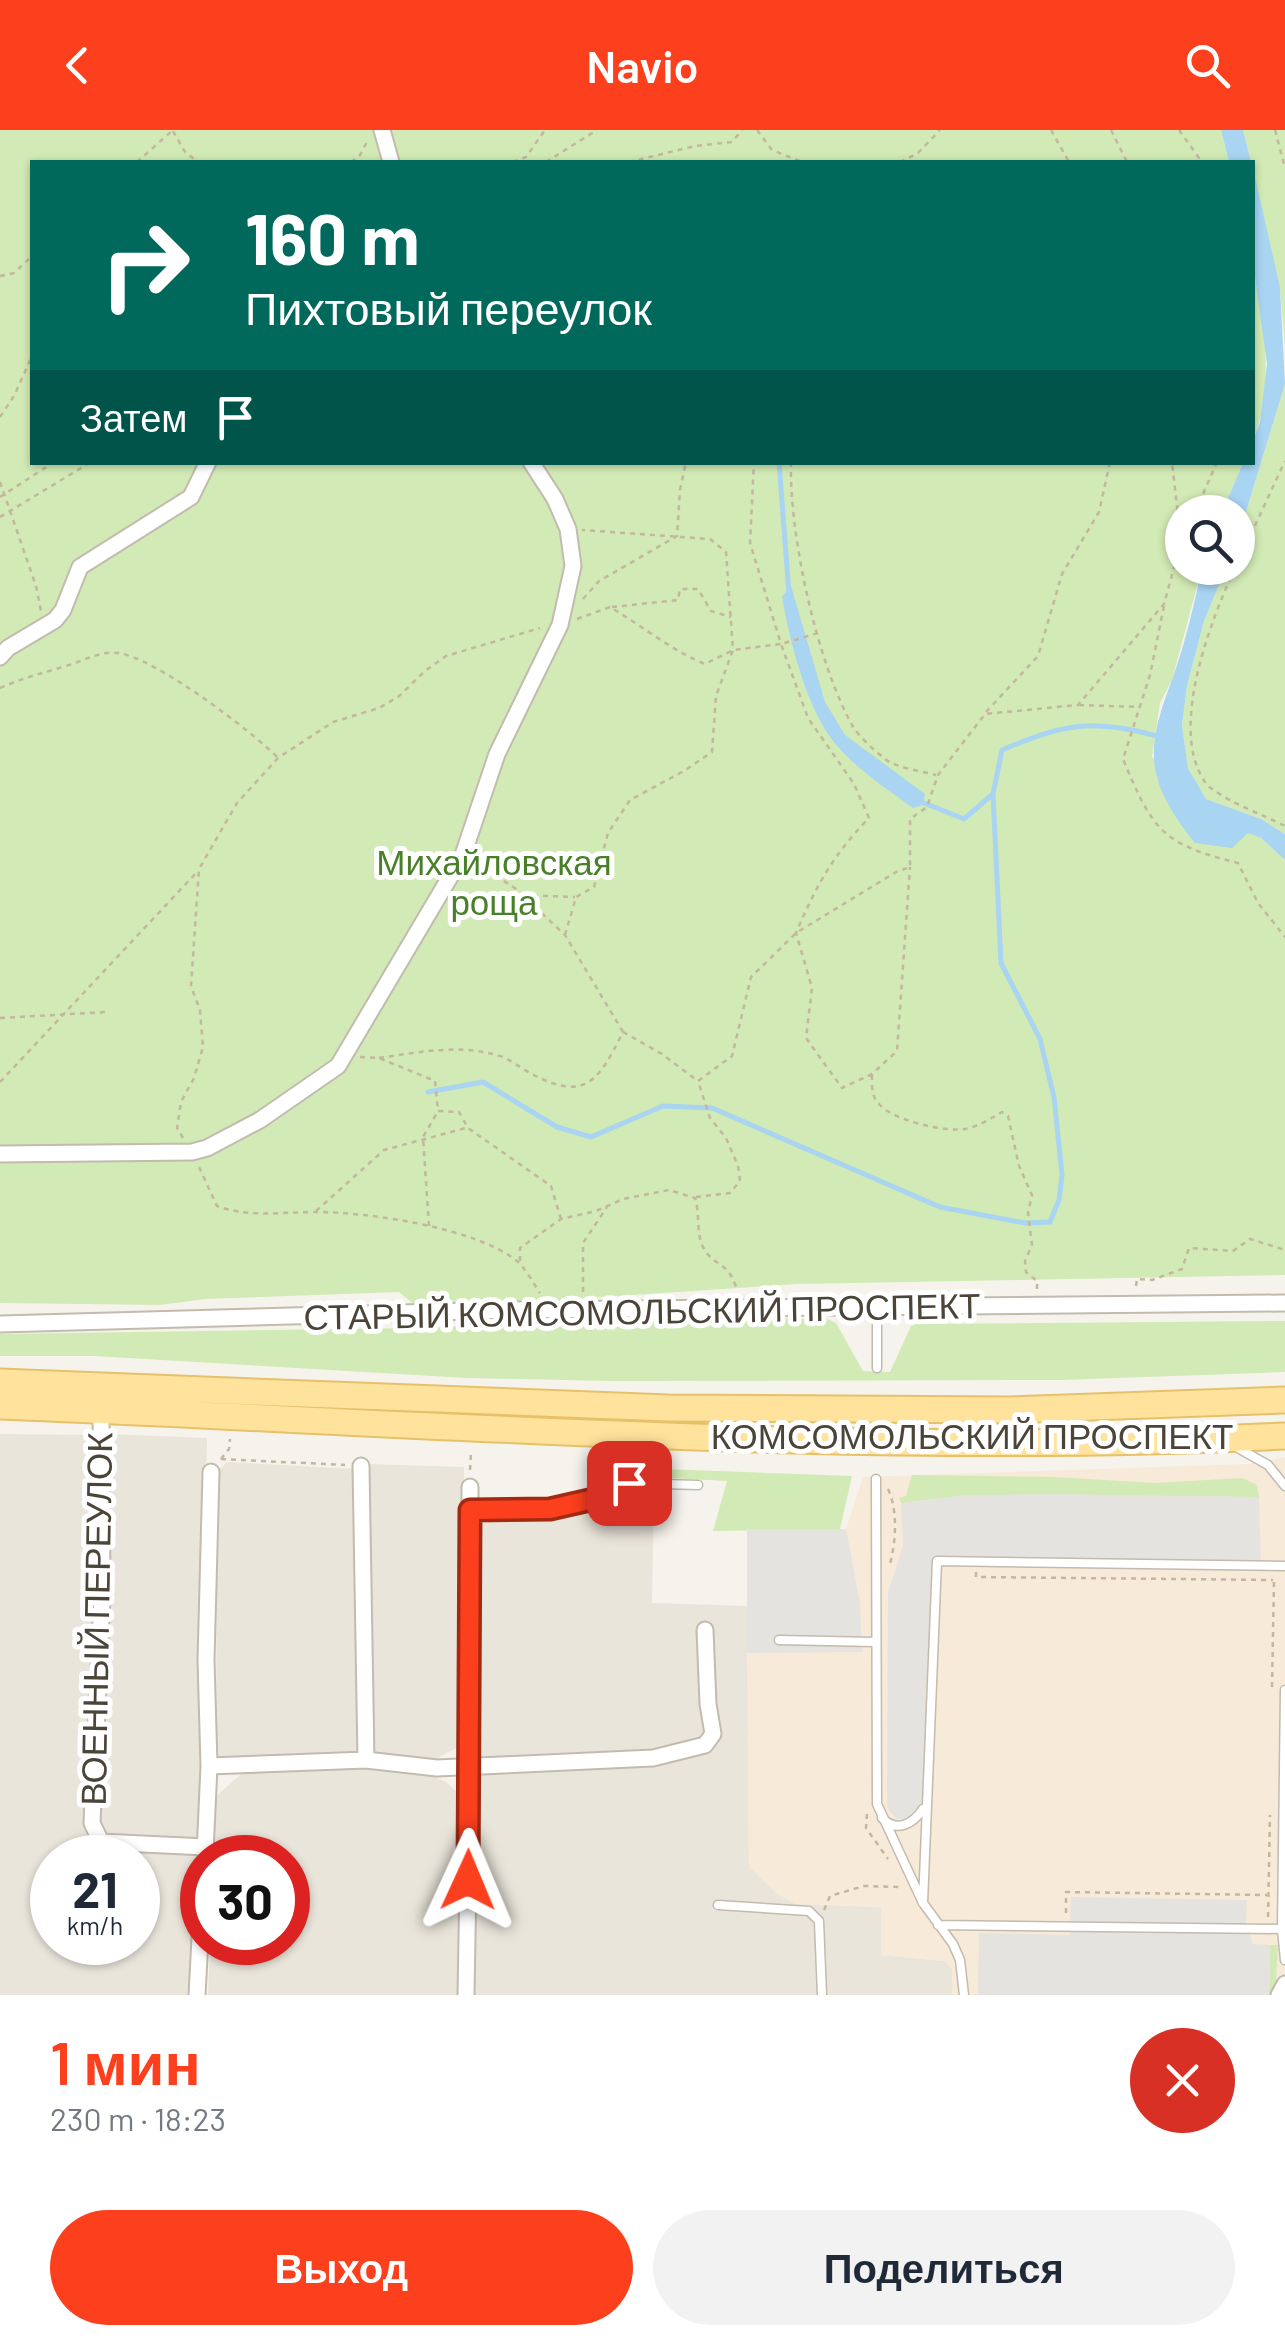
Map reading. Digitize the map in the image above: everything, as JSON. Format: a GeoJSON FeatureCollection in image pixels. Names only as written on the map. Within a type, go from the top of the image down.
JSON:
{"type":"FeatureCollection","features":[{"type":"Feature","properties":{"kind":"main road","name":"КОМСОМОЛЬСКИЙ ПРОСПЕКТ"},"geometry":{"type":"LineString","coordinates":[[0,1382],[668,1408],[1008,1410],[1285,1400]]}},
{"type":"Feature","properties":{"kind":"main road","name":"КОМСОМОЛЬСКИЙ ПРОСПЕКТ"},"geometry":{"type":"LineString","coordinates":[[0,1406],[630,1436],[1194,1440],[1285,1436]]}},
{"type":"Feature","properties":{"kind":"street"},"geometry":{"type":"LineString","coordinates":[[382,130],[391,160]]}},
{"type":"Feature","properties":{"kind":"street"},"geometry":{"type":"LineString","coordinates":[[0,657],[19,640],[44,628],[63,610],[80,567],[190,497],[206,465]]}},
{"type":"Feature","properties":{"kind":"street"},"geometry":{"type":"LineString","coordinates":[[0,1154],[192,1152],[229,1138],[273,1112],[344,1058],[463,855],[498,754],[560,625],[573,566],[568,529],[533,465]]}},
{"type":"Feature","properties":{"kind":"street","name":"СТАРЫЙ КОМСОМОЛЬСКИЙ ПРОСПЕКТ"},"geometry":{"type":"LineString","coordinates":[[0,1324],[543,1310],[1285,1303]]}},
{"type":"Feature","properties":{"kind":"street","name":"ВОЕННЫЙ ПЕРЕУЛОК"},"geometry":{"type":"LineString","coordinates":[[101,1408],[102,1597],[92,1823],[101,1842],[180,1850]]}},
{"type":"Feature","properties":{"kind":"street"},"geometry":{"type":"LineString","coordinates":[[361,1466],[366,1760]]}},
{"type":"Feature","properties":{"kind":"street"},"geometry":{"type":"LineString","coordinates":[[206,1835],[211,1472]]}},
{"type":"Feature","properties":{"kind":"street"},"geometry":{"type":"LineString","coordinates":[[470,1510],[550,1509],[594,1499],[629,1483]]}},
{"type":"Feature","properties":{"kind":"street"},"geometry":{"type":"LineString","coordinates":[[466,1995],[470,1486]]}},
{"type":"Feature","properties":{"kind":"street"},"geometry":{"type":"LineString","coordinates":[[209,1766],[366,1760],[437,1768],[653,1758],[705,1745],[713,1734],[704,1630]]}},
{"type":"Feature","properties":{"kind":"street"},"geometry":{"type":"LineString","coordinates":[[197,1995],[199,1965]]}},
{"type":"Feature","properties":{"kind":"street"},"geometry":{"type":"LineString","coordinates":[[1280,1995],[1285,1984]]}},
{"type":"Feature","properties":{"kind":"lane"},"geometry":{"type":"LineString","coordinates":[[876,1368],[877,1309]]}},
{"type":"Feature","properties":{"kind":"lane"},"geometry":{"type":"LineString","coordinates":[[630,1436],[629,1483],[698,1485]]}},
{"type":"Feature","properties":{"kind":"lane"},"geometry":{"type":"LineString","coordinates":[[1194,1440],[1244,1449],[1268,1465],[1285,1486]]}},
{"type":"Feature","properties":{"kind":"lane"},"geometry":{"type":"LineString","coordinates":[[876,1479],[875,1792],[880,1816],[923,1902],[960,1960],[964,1995]]}},
{"type":"Feature","properties":{"kind":"lane"},"geometry":{"type":"LineString","coordinates":[[923,1902],[937,1561],[1285,1566]]}},
{"type":"Feature","properties":{"kind":"lane"},"geometry":{"type":"LineString","coordinates":[[779,1640],[875,1642]]}},
{"type":"Feature","properties":{"kind":"lane"},"geometry":{"type":"LineString","coordinates":[[1285,1690],[1285,1960]]}},
{"type":"Feature","properties":{"kind":"lane"},"geometry":{"type":"LineString","coordinates":[[880,1816],[888,1824],[907,1825],[926,1805]]}},
{"type":"Feature","properties":{"kind":"lane"},"geometry":{"type":"LineString","coordinates":[[718,1905],[809,1910],[819,1920],[822,1995]]}},
{"type":"Feature","properties":{"kind":"lane"},"geometry":{"type":"LineString","coordinates":[[938,1925],[1282,1929]]}},
{"type":"Feature","properties":{"kind":"path"},"geometry":{"type":"LineString","coordinates":[[139,160],[172,130],[185,152],[195,160]]}},
{"type":"Feature","properties":{"kind":"path"},"geometry":{"type":"LineString","coordinates":[[354,160],[373,130]]}},
{"type":"Feature","properties":{"kind":"path"},"geometry":{"type":"LineString","coordinates":[[518,160],[526,157],[545,130]]}},
{"type":"Feature","properties":{"kind":"path"},"geometry":{"type":"LineString","coordinates":[[549,160],[597,130]]}},
{"type":"Feature","properties":{"kind":"path"},"geometry":{"type":"LineString","coordinates":[[637,160],[732,142],[742,130]]}},
{"type":"Feature","properties":{"kind":"path"},"geometry":{"type":"LineString","coordinates":[[757,130],[772,150],[797,160]]}},
{"type":"Feature","properties":{"kind":"path"},"geometry":{"type":"LineString","coordinates":[[904,160],[918,153],[940,130]]}},
{"type":"Feature","properties":{"kind":"path"},"geometry":{"type":"LineString","coordinates":[[1051,130],[1068,160]]}},
{"type":"Feature","properties":{"kind":"path"},"geometry":{"type":"LineString","coordinates":[[1112,130],[1126,160]]}},
{"type":"Feature","properties":{"kind":"path"},"geometry":{"type":"LineString","coordinates":[[1179,130],[1201,160]]}},
{"type":"Feature","properties":{"kind":"path"},"geometry":{"type":"LineString","coordinates":[[1274,130],[1285,168]]}},
{"type":"Feature","properties":{"kind":"path"},"geometry":{"type":"LineString","coordinates":[[0,276],[14,273],[30,258]]}},
{"type":"Feature","properties":{"kind":"path"},"geometry":{"type":"LineString","coordinates":[[0,416],[30,360]]}},
{"type":"Feature","properties":{"kind":"path"},"geometry":{"type":"LineString","coordinates":[[1255,525],[1285,461]]}},
{"type":"Feature","properties":{"kind":"path"},"geometry":{"type":"LineString","coordinates":[[2,495],[49,465]]}},
{"type":"Feature","properties":{"kind":"path"},"geometry":{"type":"LineString","coordinates":[[0,517],[86,465]]}},
{"type":"Feature","properties":{"kind":"path"},"geometry":{"type":"LineString","coordinates":[[677,536],[685,465]]}},
{"type":"Feature","properties":{"kind":"path"},"geometry":{"type":"LineString","coordinates":[[754,465],[750,543],[808,718],[854,784],[869,818],[821,876],[796,932],[812,988],[806,1038],[842,1088],[872,1074],[897,1052],[910,819],[927,807],[938,775],[985,714],[1038,656],[1062,574],[1098,512],[1109,465]]}},
{"type":"Feature","properties":{"kind":"path"},"geometry":{"type":"LineString","coordinates":[[792,465],[798,548],[818,633],[854,729],[888,762],[938,775]]}},
{"type":"Feature","properties":{"kind":"path"},"geometry":{"type":"LineString","coordinates":[[1172,465],[1176,495]]}},
{"type":"Feature","properties":{"kind":"path"},"geometry":{"type":"LineString","coordinates":[[1203,495],[1217,465]]}},
{"type":"Feature","properties":{"kind":"path"},"geometry":{"type":"LineString","coordinates":[[0,482],[36,586],[44,628]]}},
{"type":"Feature","properties":{"kind":"path"},"geometry":{"type":"LineString","coordinates":[[523,896],[576,897],[594,886],[608,833],[630,800],[712,752],[716,696],[733,650],[726,552],[710,539],[568,529]]}},
{"type":"Feature","properties":{"kind":"path"},"geometry":{"type":"LineString","coordinates":[[560,625],[599,581],[677,536]]}},
{"type":"Feature","properties":{"kind":"path"},"geometry":{"type":"LineString","coordinates":[[1169,585],[1141,706],[1124,759],[1154,824],[1190,850],[1238,862],[1258,903],[1285,937]]}},
{"type":"Feature","properties":{"kind":"path"},"geometry":{"type":"LineString","coordinates":[[1227,585],[1198,673],[1190,731],[1193,758],[1205,783],[1218,796],[1285,826]]}},
{"type":"Feature","properties":{"kind":"path"},"geometry":{"type":"LineString","coordinates":[[0,1082],[199,869],[237,803],[278,758],[333,722],[379,708],[398,697],[446,656],[610,607],[678,600],[680,590],[698,590],[711,611],[733,618]]}},
{"type":"Feature","properties":{"kind":"path"},"geometry":{"type":"LineString","coordinates":[[1078,705],[1164,604]]}},
{"type":"Feature","properties":{"kind":"path"},"geometry":{"type":"LineString","coordinates":[[610,607],[682,654],[705,664],[733,650],[784,644],[818,633]]}},
{"type":"Feature","properties":{"kind":"path"},"geometry":{"type":"LineString","coordinates":[[0,688],[96,654],[121,653],[172,677],[257,736],[278,758]]}},
{"type":"Feature","properties":{"kind":"path"},"geometry":{"type":"LineString","coordinates":[[985,714],[1078,705],[1141,706]]}},
{"type":"Feature","properties":{"kind":"path"},"geometry":{"type":"LineString","coordinates":[[463,855],[523,896],[564,935],[624,1032],[698,1081],[710,1118],[726,1138],[738,1166],[740,1180],[730,1193],[695,1198],[669,1190],[623,1198],[561,1219],[520,1248],[520,1263]]}},
{"type":"Feature","properties":{"kind":"path"},"geometry":{"type":"LineString","coordinates":[[698,1081],[732,1056],[751,978],[796,932],[910,867]]}},
{"type":"Feature","properties":{"kind":"path"},"geometry":{"type":"LineString","coordinates":[[199,869],[191,986],[200,1010],[203,1048],[181,1102],[177,1128],[217,1206],[242,1215],[315,1212],[429,1227],[498,1250],[520,1263],[544,1298],[543,1310]]}},
{"type":"Feature","properties":{"kind":"path"},"geometry":{"type":"LineString","coordinates":[[564,935],[576,897]]}},
{"type":"Feature","properties":{"kind":"path"},"geometry":{"type":"LineString","coordinates":[[0,1018],[107,1012]]}},
{"type":"Feature","properties":{"kind":"path"},"geometry":{"type":"LineString","coordinates":[[344,1058],[379,1058],[453,1048],[504,1058],[554,1084],[582,1086],[602,1074],[624,1032]]}},
{"type":"Feature","properties":{"kind":"path"},"geometry":{"type":"LineString","coordinates":[[379,1058],[435,1081],[438,1112],[423,1138],[429,1227]]}},
{"type":"Feature","properties":{"kind":"path"},"geometry":{"type":"LineString","coordinates":[[872,1074],[872,1092],[879,1105],[898,1118],[952,1129],[982,1124],[1002,1112],[1008,1116],[1020,1166],[1032,1195],[1028,1213],[1032,1246],[1025,1261],[1026,1272],[1036,1281]]}},
{"type":"Feature","properties":{"kind":"path"},"geometry":{"type":"LineString","coordinates":[[430,1088],[436,1087]]}},
{"type":"Feature","properties":{"kind":"path"},"geometry":{"type":"LineString","coordinates":[[438,1112],[459,1112],[468,1128],[551,1186],[561,1219]]}},
{"type":"Feature","properties":{"kind":"path"},"geometry":{"type":"LineString","coordinates":[[315,1212],[384,1150],[468,1128]]}},
{"type":"Feature","properties":{"kind":"path"},"geometry":{"type":"LineString","coordinates":[[695,1198],[704,1251],[733,1275],[739,1298]]}},
{"type":"Feature","properties":{"kind":"path"},"geometry":{"type":"LineString","coordinates":[[583,1298],[582,1243],[607,1206]]}},
{"type":"Feature","properties":{"kind":"path"},"geometry":{"type":"LineString","coordinates":[[1136,1295],[1137,1279],[1152,1280],[1182,1270],[1189,1248],[1233,1250],[1250,1238],[1285,1250]]}},
{"type":"Feature","properties":{"kind":"path"},"geometry":{"type":"LineString","coordinates":[[230,1438],[229,1449],[221,1458],[361,1466]]}},
{"type":"Feature","properties":{"kind":"path"},"geometry":{"type":"LineString","coordinates":[[470,1486],[471,1452]]}},
{"type":"Feature","properties":{"kind":"path"},"geometry":{"type":"LineString","coordinates":[[977,1562],[976,1577],[1274,1580]]}},
{"type":"Feature","properties":{"kind":"path"},"geometry":{"type":"LineString","coordinates":[[819,1920],[830,1896],[864,1886],[908,1888]]}},
{"type":"Feature","properties":{"kind":"path"},"geometry":{"type":"LineString","coordinates":[[1066,1926],[1066,1892],[1269,1895]]}},
{"type":"Feature","properties":{"kind":"shaded area"},"geometry":{"type":"Polygon","coordinates":[[[0,1434],[97,1435],[98,1835],[30,1835],[30,1965],[160,1965],[160,1851],[180,1852],[180,1965],[196,1965],[194,1995],[0,1995],[0,1434]]]}},
{"type":"Feature","properties":{"kind":"shaded area"},"geometry":{"type":"Polygon","coordinates":[[[109,1434],[207,1438],[200,1835],[180,1835],[180,1841],[160,1839],[160,1835],[104,1835],[97,1822],[107,1597],[109,1434]]]}},
{"type":"Feature","properties":{"kind":"shaded area"},"geometry":{"type":"Polygon","coordinates":[[[1285,1457],[1285,1995],[952,1995],[952,1968],[945,1961],[881,1955],[881,1907],[795,1904],[777,1894],[749,1867],[747,1529],[846,1529],[863,1477],[1249,1464],[1285,1457]]]}},
{"type":"Feature","properties":{"kind":"shaded area"},"geometry":{"type":"Polygon","coordinates":[[[227,1462],[357,1469],[358,1757],[216,1760],[217,1472],[227,1462]]]}},
{"type":"Feature","properties":{"kind":"shaded area"},"geometry":{"type":"Polygon","coordinates":[[[367,1464],[464,1467],[465,1734],[458,1747],[434,1760],[370,1756],[367,1464]]]}},
{"type":"Feature","properties":{"kind":"shaded area"},"geometry":{"type":"Polygon","coordinates":[[[618,1489],[654,1491],[652,1603],[747,1606],[749,1867],[795,1904],[881,1907],[881,1955],[945,1961],[952,1968],[952,1995],[471,1995],[478,1773],[652,1752],[476,1757],[474,1514],[554,1512],[600,1505],[618,1489]]]}},
{"type":"Feature","properties":{"kind":"shaded area"},"geometry":{"type":"Polygon","coordinates":[[[968,1495],[1259,1497],[1261,1564],[935,1560],[923,1804],[911,1819],[897,1819],[887,1808],[888,1593],[903,1545],[901,1503],[968,1495]]]}},
{"type":"Feature","properties":{"kind":"shaded area"},"geometry":{"type":"Polygon","coordinates":[[[747,1529],[846,1529],[860,1603],[862,1652],[747,1653],[747,1529]]]}},
{"type":"Feature","properties":{"kind":"shaded area"},"geometry":{"type":"Polygon","coordinates":[[[365,1766],[431,1775],[458,1793],[464,1807],[460,1995],[208,1995],[209,1965],[310,1965],[310,1835],[214,1835],[215,1797],[245,1771],[365,1766]]]}},
{"type":"Feature","properties":{"kind":"shaded area"},"geometry":{"type":"Polygon","coordinates":[[[1071,1897],[1247,1900],[1246,1924],[1253,1944],[1270,1945],[1269,1995],[978,1995],[979,1933],[1070,1935],[1071,1897]]]}},
{"type":"Feature","properties":{"kind":"green space","name":"Михайловская роща"},"geometry":{"type":"Polygon","coordinates":[[[0,130],[1221,130],[1228,160],[30,160],[30,465],[1242,465],[1229,495],[1165,495],[1165,585],[1197,585],[1172,680],[1160,703],[1152,757],[1285,860],[1285,1275],[797,1284],[420,1309],[399,1292],[205,1299],[160,1305],[0,1303],[0,130]]]}},
{"type":"Feature","properties":{"kind":"green space"},"geometry":{"type":"Polygon","coordinates":[[[1243,130],[1285,130],[1285,347],[1280,287],[1255,181],[1255,160],[1250,160],[1243,130]]]}},
{"type":"Feature","properties":{"kind":"green space"},"geometry":{"type":"Polygon","coordinates":[[[1255,281],[1266,375],[1255,434],[1255,281]]]}},
{"type":"Feature","properties":{"kind":"green space"},"geometry":{"type":"Polygon","coordinates":[[[1285,384],[1285,834],[1261,819],[1206,799],[1188,768],[1182,725],[1187,686],[1204,621],[1219,585],[1255,585],[1255,495],[1251,495],[1285,384]]]}},
{"type":"Feature","properties":{"kind":"green space"},"geometry":{"type":"Polygon","coordinates":[[[680,1318],[827,1319],[836,1323],[863,1371],[890,1372],[911,1326],[916,1324],[1285,1321],[1285,1372],[1061,1380],[609,1381],[467,1378],[94,1356],[0,1356],[0,1334],[414,1328],[680,1318]]]}},
{"type":"Feature","properties":{"kind":"green space"},"geometry":{"type":"Polygon","coordinates":[[[637,1468],[852,1476],[840,1529],[713,1531],[727,1481],[636,1476],[637,1468]]]}},
{"type":"Feature","properties":{"kind":"green space"},"geometry":{"type":"Polygon","coordinates":[[[912,1475],[1155,1483],[1242,1478],[1257,1485],[1259,1497],[968,1495],[901,1503],[899,1498],[906,1496],[912,1475]]]}},
{"type":"Feature","properties":{"kind":"green space"},"geometry":{"type":"Polygon","coordinates":[[[1270,1945],[1278,1945],[1275,1995],[1269,1995],[1270,1945]]]}},
{"type":"Feature","properties":{"kind":"water"},"geometry":{"type":"Polygon","coordinates":[[[1221,130],[1243,130],[1250,160],[1228,160],[1221,130]]]}},
{"type":"Feature","properties":{"kind":"water"},"geometry":{"type":"Polygon","coordinates":[[[1255,177],[1280,287],[1285,384],[1251,495],[1229,495],[1242,465],[1255,465],[1255,435],[1267,364],[1255,277],[1255,177]]]}},
{"type":"Feature","properties":{"kind":"water"},"geometry":{"type":"Polygon","coordinates":[[[1198,585],[1219,585],[1204,621],[1187,686],[1182,725],[1188,768],[1206,799],[1261,819],[1285,834],[1285,860],[1261,838],[1248,833],[1232,848],[1195,843],[1167,801],[1159,783],[1154,747],[1198,585]]]}},
{"type":"Feature","properties":{"kind":"water"},"geometry":{"type":"Polygon","coordinates":[[[791,586],[825,702],[845,735],[925,794],[923,805],[913,808],[884,787],[829,735],[802,678],[790,635],[782,597],[791,586]]]}},
{"type":"Feature","properties":{"kind":"waterway"},"geometry":{"type":"LineString","coordinates":[[779,465],[789,594]]}},
{"type":"Feature","properties":{"kind":"waterway"},"geometry":{"type":"LineString","coordinates":[[919,801],[964,819],[993,794],[1002,750],[1061,729],[1114,727],[1157,736]]}},
{"type":"Feature","properties":{"kind":"waterway"},"geometry":{"type":"LineString","coordinates":[[428,1092],[483,1082],[557,1127],[591,1137],[663,1106],[712,1108],[940,1207],[1025,1223],[1050,1222],[1059,1200],[1062,1175],[1054,1097],[1040,1039],[1001,963],[993,794]]}},
{"type":"Feature","properties":{"kind":"route"},"geometry":{"type":"LineString","coordinates":[[468,1880],[470,1510],[550,1509],[594,1499],[629,1483]]}}]}
